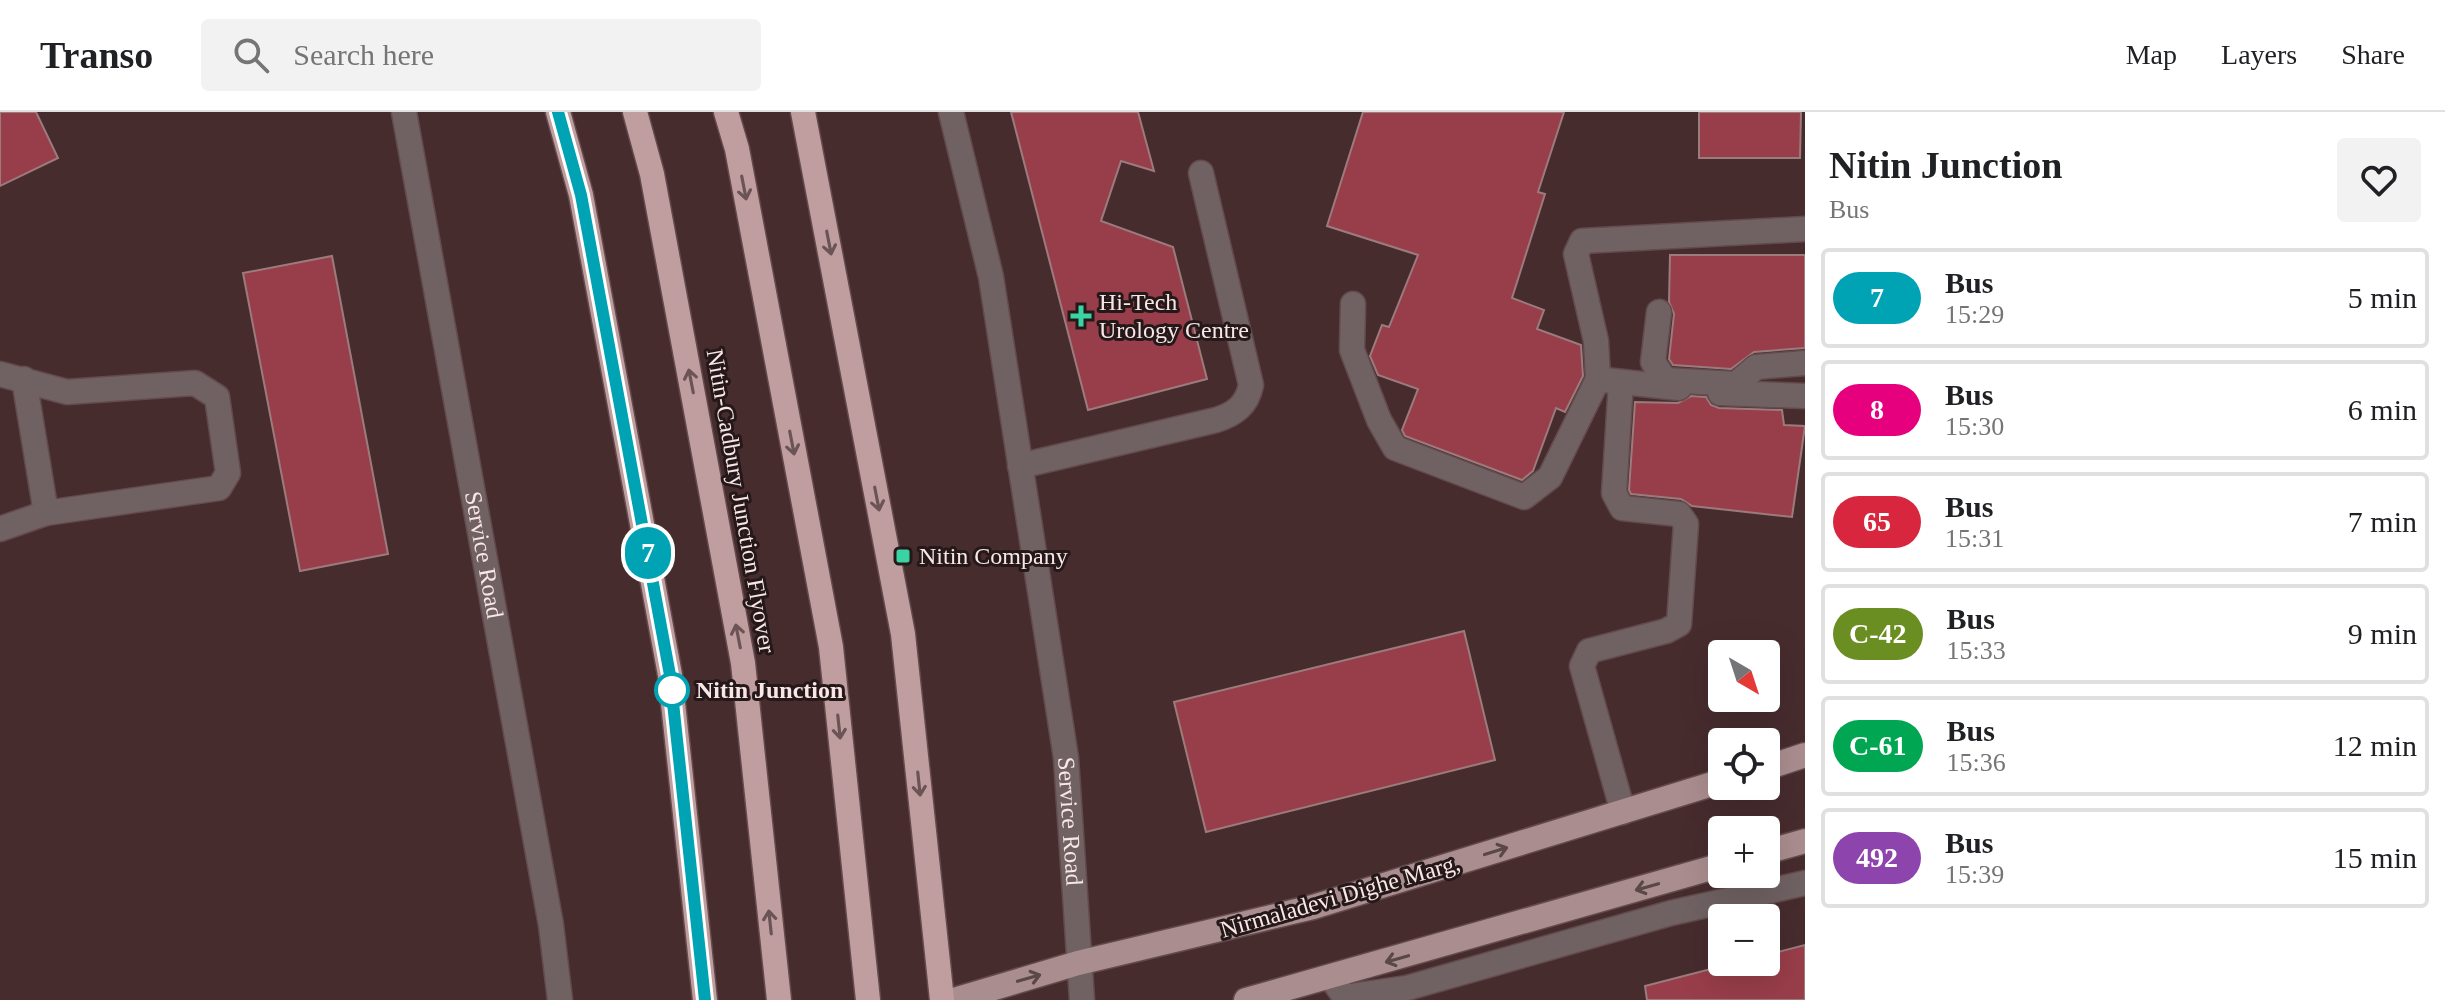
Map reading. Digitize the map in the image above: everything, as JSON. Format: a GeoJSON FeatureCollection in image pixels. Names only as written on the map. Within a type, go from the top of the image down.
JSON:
{"type":"FeatureCollection","features":[{"type":"Feature","properties":{"kind":"highway"},"geometry":{"type":"LineString","coordinates":[[558,112],[581,195],[670,675],[705,1000]]}},
{"type":"Feature","properties":{"kind":"highway","name":"Nitin-Cadbury Junction Flyover"},"geometry":{"type":"LineString","coordinates":[[635,112],[652,174],[743,663],[779,1000]]}},
{"type":"Feature","properties":{"kind":"highway"},"geometry":{"type":"LineString","coordinates":[[726,112],[737,149],[831,647],[868,1000]]}},
{"type":"Feature","properties":{"kind":"highway"},"geometry":{"type":"LineString","coordinates":[[803,112],[903,634],[942,1000]]}},
{"type":"Feature","properties":{"kind":"main road"},"geometry":{"type":"LineString","coordinates":[[1780,763],[1805,755]]}},
{"type":"Feature","properties":{"kind":"main road","name":"Nirmaladevi Dighe Marg,"},"geometry":{"type":"LineString","coordinates":[[954,1000],[1078,963],[1313,907],[1708,785]]}},
{"type":"Feature","properties":{"kind":"main road"},"geometry":{"type":"LineString","coordinates":[[1780,848],[1805,841]]}},
{"type":"Feature","properties":{"kind":"main road"},"geometry":{"type":"LineString","coordinates":[[1246,1000],[1708,869]]}},
{"type":"Feature","properties":{"kind":"street","name":"Service Road"},"geometry":{"type":"LineString","coordinates":[[404,112],[543,882],[560,1000]]}},
{"type":"Feature","properties":{"kind":"street","name":"Service Road"},"geometry":{"type":"LineString","coordinates":[[951,112],[991,277],[1066,758],[1082,1000]]}},
{"type":"Feature","properties":{"kind":"street"},"geometry":{"type":"LineString","coordinates":[[1020,466],[1216,420],[1228,416],[1244,404],[1251,385],[1201,173]]}},
{"type":"Feature","properties":{"kind":"street"},"geometry":{"type":"LineString","coordinates":[[1623,812],[1582,666],[1589,651],[1666,631],[1679,624],[1686,524],[1679,514],[1622,508],[1614,493],[1609,380],[1596,341],[1576,254],[1582,241],[1805,229]]}},
{"type":"Feature","properties":{"kind":"street"},"geometry":{"type":"LineString","coordinates":[[1353,304],[1352,350],[1379,420],[1395,448],[1524,497],[1550,477],[1609,380]]}},
{"type":"Feature","properties":{"kind":"street"},"geometry":{"type":"LineString","coordinates":[[1659,312],[1653,362],[1665,383]]}},
{"type":"Feature","properties":{"kind":"street"},"geometry":{"type":"LineString","coordinates":[[1609,380],[1736,384],[1756,367],[1805,363]]}},
{"type":"Feature","properties":{"kind":"street"},"geometry":{"type":"LineString","coordinates":[[0,529],[46,513],[219,488],[228,473],[217,397],[195,383],[67,392],[12,377],[46,513]]}},
{"type":"Feature","properties":{"kind":"street"},"geometry":{"type":"LineString","coordinates":[[1665,383],[1723,393],[1805,396]]}},
{"type":"Feature","properties":{"kind":"street"},"geometry":{"type":"LineString","coordinates":[[1331,978],[1345,997],[1407,988],[1671,913],[1805,883]]}},
{"type":"Feature","properties":{"kind":"building"},"geometry":{"type":"Polygon","coordinates":[[[0,112],[36,112],[58,158],[0,186],[0,112]]]}},
{"type":"Feature","properties":{"kind":"building"},"geometry":{"type":"Polygon","coordinates":[[[1011,112],[1138,112],[1154,171],[1121,161],[1101,221],[1173,247],[1207,379],[1088,410],[1011,112]]]}},
{"type":"Feature","properties":{"kind":"building"},"geometry":{"type":"Polygon","coordinates":[[[1363,112],[1564,112],[1538,192],[1545,194],[1512,298],[1544,310],[1537,329],[1581,345],[1583,376],[1565,412],[1556,408],[1533,471],[1522,480],[1405,436],[1402,430],[1418,389],[1378,375],[1370,356],[1382,325],[1389,327],[1418,255],[1327,226],[1363,112]]]}},
{"type":"Feature","properties":{"kind":"building"},"geometry":{"type":"Polygon","coordinates":[[[1699,112],[1801,112],[1800,158],[1699,158],[1699,112]]]}},
{"type":"Feature","properties":{"kind":"building"},"geometry":{"type":"Polygon","coordinates":[[[1670,255],[1805,255],[1805,348],[1754,352],[1731,369],[1673,365],[1669,359],[1674,314],[1669,302],[1670,255]]]}},
{"type":"Feature","properties":{"kind":"building"},"geometry":{"type":"Polygon","coordinates":[[[332,256],[388,554],[300,571],[243,273],[332,256]]]}},
{"type":"Feature","properties":{"kind":"building"},"geometry":{"type":"Polygon","coordinates":[[[1691,396],[1706,397],[1711,405],[1719,408],[1782,410],[1784,425],[1805,426],[1792,517],[1692,506],[1681,499],[1631,494],[1635,402],[1678,403],[1691,396]]]}},
{"type":"Feature","properties":{"kind":"building"},"geometry":{"type":"Polygon","coordinates":[[[1464,631],[1495,760],[1206,832],[1174,702],[1464,631]]]}},
{"type":"Feature","properties":{"kind":"building"},"geometry":{"type":"Polygon","coordinates":[[[1805,945],[1805,1000],[1647,1000],[1645,986],[1708,970],[1708,976],[1780,976],[1780,951],[1805,945]]]}},
{"type":"Feature","properties":{"kind":"bus line","name":"7"},"geometry":{"type":"LineString","coordinates":[[558,112],[581,195],[670,675],[705,1000]]}},
{"type":"Feature","properties":{"kind":"place","name":"Hi-Tech Urology Centre"},"geometry":{"type":"Point","coordinates":[1081,316]}},
{"type":"Feature","properties":{"kind":"place","name":"Nitin Company"},"geometry":{"type":"Point","coordinates":[903,556]}},
{"type":"Feature","properties":{"kind":"place","name":"Nitin Junction"},"geometry":{"type":"Point","coordinates":[672,690]}}]}
